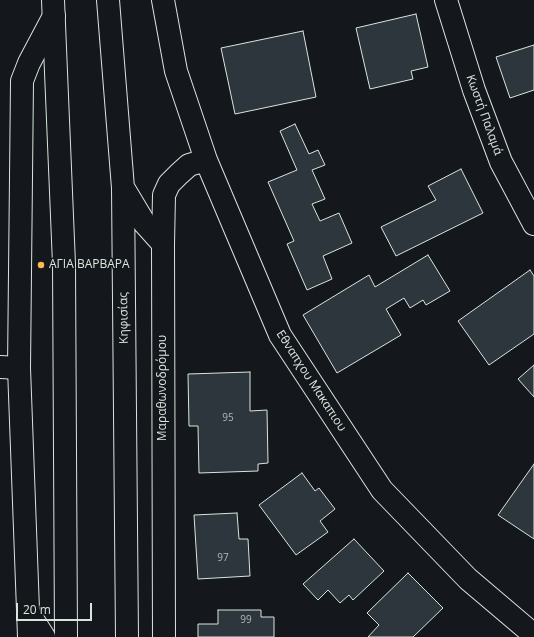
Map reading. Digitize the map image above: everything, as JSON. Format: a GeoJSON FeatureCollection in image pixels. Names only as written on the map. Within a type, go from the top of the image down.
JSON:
{"type":"FeatureCollection","features":[{"type":"Feature","properties":{"kind":"street","name":"Κηφισίας"},"geometry":{"type":"LineString","coordinates":[[108,0],[123,188],[127,637]]}},
{"type":"Feature","properties":{"kind":"street","name":"Εθναπχου Μακαπιου"},"geometry":{"type":"LineString","coordinates":[[163,0],[176,72],[206,160],[280,335],[382,490],[468,579],[534,635]]}},
{"type":"Feature","properties":{"kind":"street","name":"Κωστή Παλαμά"},"geometry":{"type":"LineString","coordinates":[[446,0],[474,90],[501,162],[534,224]]}},
{"type":"Feature","properties":{"kind":"street"},"geometry":{"type":"LineString","coordinates":[[29,637],[10,368],[22,81],[53,5]]}},
{"type":"Feature","properties":{"kind":"street"},"geometry":{"type":"LineString","coordinates":[[53,5],[64,264],[66,637]]}},
{"type":"Feature","properties":{"kind":"street","name":"Μαραθωνοδρόμου"},"geometry":{"type":"LineString","coordinates":[[164,637],[162,244],[164,195],[169,184],[178,174],[189,165],[206,160]]}},
{"type":"Feature","properties":{"kind":"street"},"geometry":{"type":"LineString","coordinates":[[123,188],[145,224],[162,244]]}},
{"type":"Feature","properties":{"kind":"street"},"geometry":{"type":"LineString","coordinates":[[28,612],[44,637]]}},
{"type":"Feature","properties":{"kind":"building"},"geometry":{"type":"Polygon","coordinates":[[[416,14],[428,67],[411,71],[413,79],[370,89],[356,28],[416,14]]]}},
{"type":"Feature","properties":{"kind":"building"},"geometry":{"type":"Polygon","coordinates":[[[303,31],[316,97],[235,114],[221,48],[303,31]]]}},
{"type":"Feature","properties":{"kind":"building"},"geometry":{"type":"Polygon","coordinates":[[[534,45],[534,90],[510,98],[496,57],[534,45]]]}},
{"type":"Feature","properties":{"kind":"building"},"geometry":{"type":"Polygon","coordinates":[[[295,124],[309,154],[318,150],[325,165],[312,170],[325,199],[312,204],[320,221],[339,213],[352,243],[323,256],[332,279],[307,290],[287,244],[294,241],[268,182],[297,170],[280,131],[295,124]]]}},
{"type":"Feature","properties":{"kind":"building"},"geometry":{"type":"Polygon","coordinates":[[[461,169],[483,213],[396,256],[381,227],[436,200],[428,186],[461,169]]]}},
{"type":"Feature","properties":{"kind":"building"},"geometry":{"type":"Polygon","coordinates":[[[428,255],[450,291],[426,305],[423,300],[410,308],[404,298],[386,309],[401,335],[337,373],[303,315],[369,275],[375,287],[428,255]]]}},
{"type":"Feature","properties":{"kind":"building"},"geometry":{"type":"Polygon","coordinates":[[[530,270],[534,276],[534,334],[489,365],[458,321],[530,270]]]}},
{"type":"Feature","properties":{"kind":"building"},"geometry":{"type":"Polygon","coordinates":[[[534,365],[534,397],[518,379],[534,365]]]}},
{"type":"Feature","properties":{"kind":"building"},"geometry":{"type":"Polygon","coordinates":[[[250,372],[250,411],[267,410],[268,463],[258,464],[258,471],[199,473],[198,426],[189,426],[188,374],[250,372]]]}},
{"type":"Feature","properties":{"kind":"building"},"geometry":{"type":"Polygon","coordinates":[[[534,464],[534,539],[498,515],[534,464]]]}},
{"type":"Feature","properties":{"kind":"building"},"geometry":{"type":"Polygon","coordinates":[[[302,473],[315,491],[319,488],[335,509],[320,521],[328,532],[296,555],[259,505],[302,473]]]}},
{"type":"Feature","properties":{"kind":"building"},"geometry":{"type":"Polygon","coordinates":[[[237,513],[239,539],[248,539],[250,576],[198,579],[194,515],[237,513]]]}},
{"type":"Feature","properties":{"kind":"building"},"geometry":{"type":"Polygon","coordinates":[[[354,539],[384,571],[353,600],[349,595],[340,603],[328,590],[318,600],[303,584],[354,539]]]}},
{"type":"Feature","properties":{"kind":"building"},"geometry":{"type":"Polygon","coordinates":[[[408,573],[443,608],[413,637],[368,637],[379,625],[367,613],[408,573]]]}},
{"type":"Feature","properties":{"kind":"building"},"geometry":{"type":"Polygon","coordinates":[[[218,610],[261,610],[261,617],[274,617],[274,637],[198,637],[198,624],[218,624],[218,610]]]}},
{"type":"Feature","properties":{"kind":"place","name":"ΑΓΙΑ ΒΑΡΒΑΡΑ"},"geometry":{"type":"Point","coordinates":[41,265]}}]}
